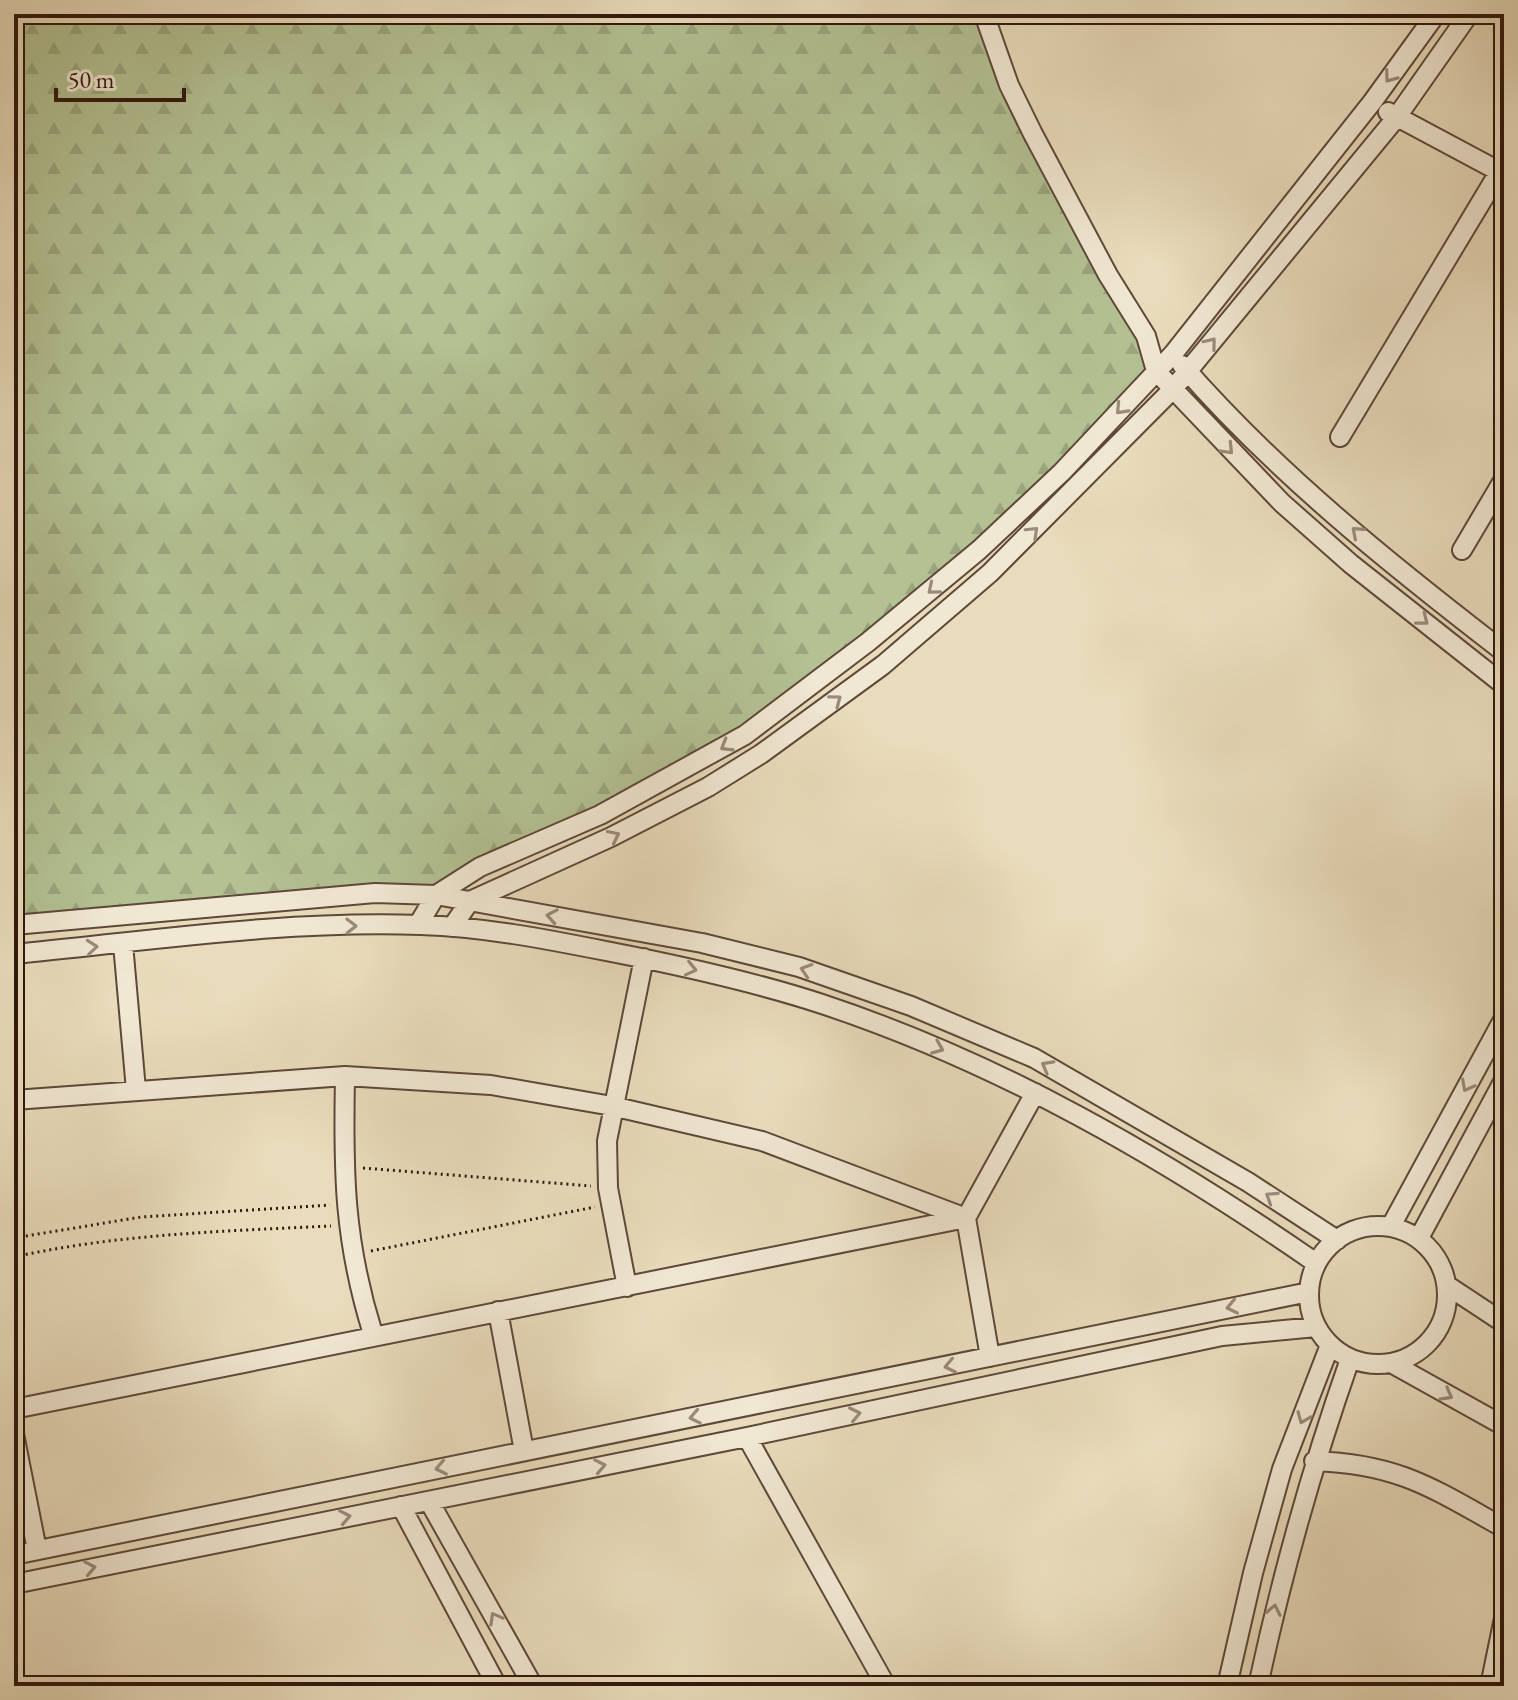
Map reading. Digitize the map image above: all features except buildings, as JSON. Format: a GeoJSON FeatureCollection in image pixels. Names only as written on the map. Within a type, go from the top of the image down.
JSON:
{"type":"FeatureCollection","features":[{"type":"Feature","properties":{"kind":"street"},"geometry":{"type":"LineString","coordinates":[[984,14],[1009,85],[1066,200],[1146,336],[1156,371],[1282,503],[1351,564],[1504,685]]}},
{"type":"Feature","properties":{"kind":"street"},"geometry":{"type":"LineString","coordinates":[[418,925],[436,895],[480,867],[600,815],[696,764],[792,702],[979,550],[1062,472],[1173,354],[1373,101],[1436,14]]}},
{"type":"Feature","properties":{"kind":"street"},"geometry":{"type":"LineString","coordinates":[[452,927],[470,901],[611,837],[708,787],[807,722],[883,665],[990,573],[1078,489],[1173,389],[1396,118],[1469,14]]}},
{"type":"Feature","properties":{"kind":"street"},"geometry":{"type":"LineString","coordinates":[[1340,437],[1503,170],[1396,118],[1373,101]]}},
{"type":"Feature","properties":{"kind":"street"},"geometry":{"type":"LineString","coordinates":[[1146,336],[1173,354],[1299,481],[1444,606],[1504,652]]}},
{"type":"Feature","properties":{"kind":"street"},"geometry":{"type":"LineString","coordinates":[[1462,550],[1504,479]]}},
{"type":"Feature","properties":{"kind":"street"},"geometry":{"type":"LineString","coordinates":[[14,925],[375,893],[436,895],[702,943],[799,967],[911,1006],[1034,1058],[1236,1174],[1337,1240]]}},
{"type":"Feature","properties":{"kind":"street"},"geometry":{"type":"LineString","coordinates":[[14,954],[273,930],[418,925],[532,937],[644,958],[821,1004],[943,1050],[1035,1093],[1159,1160],[1316,1263]]}},
{"type":"Feature","properties":{"kind":"street"},"geometry":{"type":"LineString","coordinates":[[123,944],[136,1090]]}},
{"type":"Feature","properties":{"kind":"street"},"geometry":{"type":"LineString","coordinates":[[627,1287],[609,1196],[607,1141],[644,958]]}},
{"type":"Feature","properties":{"kind":"street"},"geometry":{"type":"LineString","coordinates":[[1391,1226],[1504,1018]]}},
{"type":"Feature","properties":{"kind":"street"},"geometry":{"type":"LineString","coordinates":[[345,1076],[347,1225],[373,1334]]}},
{"type":"Feature","properties":{"kind":"street"},"geometry":{"type":"LineString","coordinates":[[14,1100],[345,1076],[491,1085],[612,1106],[762,1141],[966,1218]]}},
{"type":"Feature","properties":{"kind":"street"},"geometry":{"type":"LineString","coordinates":[[1419,1238],[1504,1080]]}},
{"type":"Feature","properties":{"kind":"street"},"geometry":{"type":"LineString","coordinates":[[990,1357],[966,1218],[1035,1093]]}},
{"type":"Feature","properties":{"kind":"street"},"geometry":{"type":"LineString","coordinates":[[14,1409],[373,1334],[627,1287],[966,1218]]}},
{"type":"Feature","properties":{"kind":"street"},"geometry":{"type":"LineString","coordinates":[[1391,1226],[1419,1238],[1441,1267],[1448,1286],[1444,1318],[1432,1339],[1413,1355],[1391,1363],[1370,1364],[1350,1359],[1330,1345],[1316,1327],[1309,1292],[1316,1263],[1337,1240],[1355,1230],[1391,1226]]}},
{"type":"Feature","properties":{"kind":"street"},"geometry":{"type":"LineString","coordinates":[[1448,1286],[1504,1323]]}},
{"type":"Feature","properties":{"kind":"street"},"geometry":{"type":"LineString","coordinates":[[14,1555],[1309,1292]]}},
{"type":"Feature","properties":{"kind":"street"},"geometry":{"type":"LineString","coordinates":[[498,1311],[524,1451]]}},
{"type":"Feature","properties":{"kind":"street"},"geometry":{"type":"LineString","coordinates":[[14,1584],[747,1437],[1208,1339],[1261,1330],[1316,1327]]}},
{"type":"Feature","properties":{"kind":"street"},"geometry":{"type":"LineString","coordinates":[[1227,1686],[1253,1573],[1282,1469],[1330,1345]]}},
{"type":"Feature","properties":{"kind":"street"},"geometry":{"type":"LineString","coordinates":[[1258,1686],[1282,1573],[1314,1461],[1350,1359]]}},
{"type":"Feature","properties":{"kind":"street"},"geometry":{"type":"LineString","coordinates":[[1391,1363],[1504,1426]]}},
{"type":"Feature","properties":{"kind":"street"},"geometry":{"type":"LineString","coordinates":[[14,1434],[37,1550]]}},
{"type":"Feature","properties":{"kind":"street"},"geometry":{"type":"LineString","coordinates":[[747,1437],[886,1686]]}},
{"type":"Feature","properties":{"kind":"street"},"geometry":{"type":"LineString","coordinates":[[1314,1461],[1369,1464],[1400,1473],[1504,1528]]}},
{"type":"Feature","properties":{"kind":"street"},"geometry":{"type":"LineString","coordinates":[[429,1501],[533,1686]]}},
{"type":"Feature","properties":{"kind":"street"},"geometry":{"type":"LineString","coordinates":[[401,1506],[497,1686]]}},
{"type":"Feature","properties":{"kind":"street"},"geometry":{"type":"LineString","coordinates":[[1490,1686],[1504,1618]]}},
{"type":"Feature","properties":{"kind":"street"},"geometry":{"type":"LineString","coordinates":[[14,1678],[19,1686]]}},
{"type":"Feature","properties":{"kind":"path"},"geometry":{"type":"LineString","coordinates":[[344,1167],[609,1196]]}},
{"type":"Feature","properties":{"kind":"path"},"geometry":{"type":"LineString","coordinates":[[352,1255],[609,1196]]}},
{"type":"Feature","properties":{"kind":"path"},"geometry":{"type":"LineString","coordinates":[[14,1238],[141,1217],[346,1204]]}},
{"type":"Feature","properties":{"kind":"path"},"geometry":{"type":"LineString","coordinates":[[14,1257],[68,1245],[143,1236],[347,1225]]}},
{"type":"Feature","properties":{"kind":"green space"},"geometry":{"type":"Polygon","coordinates":[[[14,14],[984,14],[1156,371],[1062,472],[792,702],[436,895],[14,925],[14,14]]]}}]}
